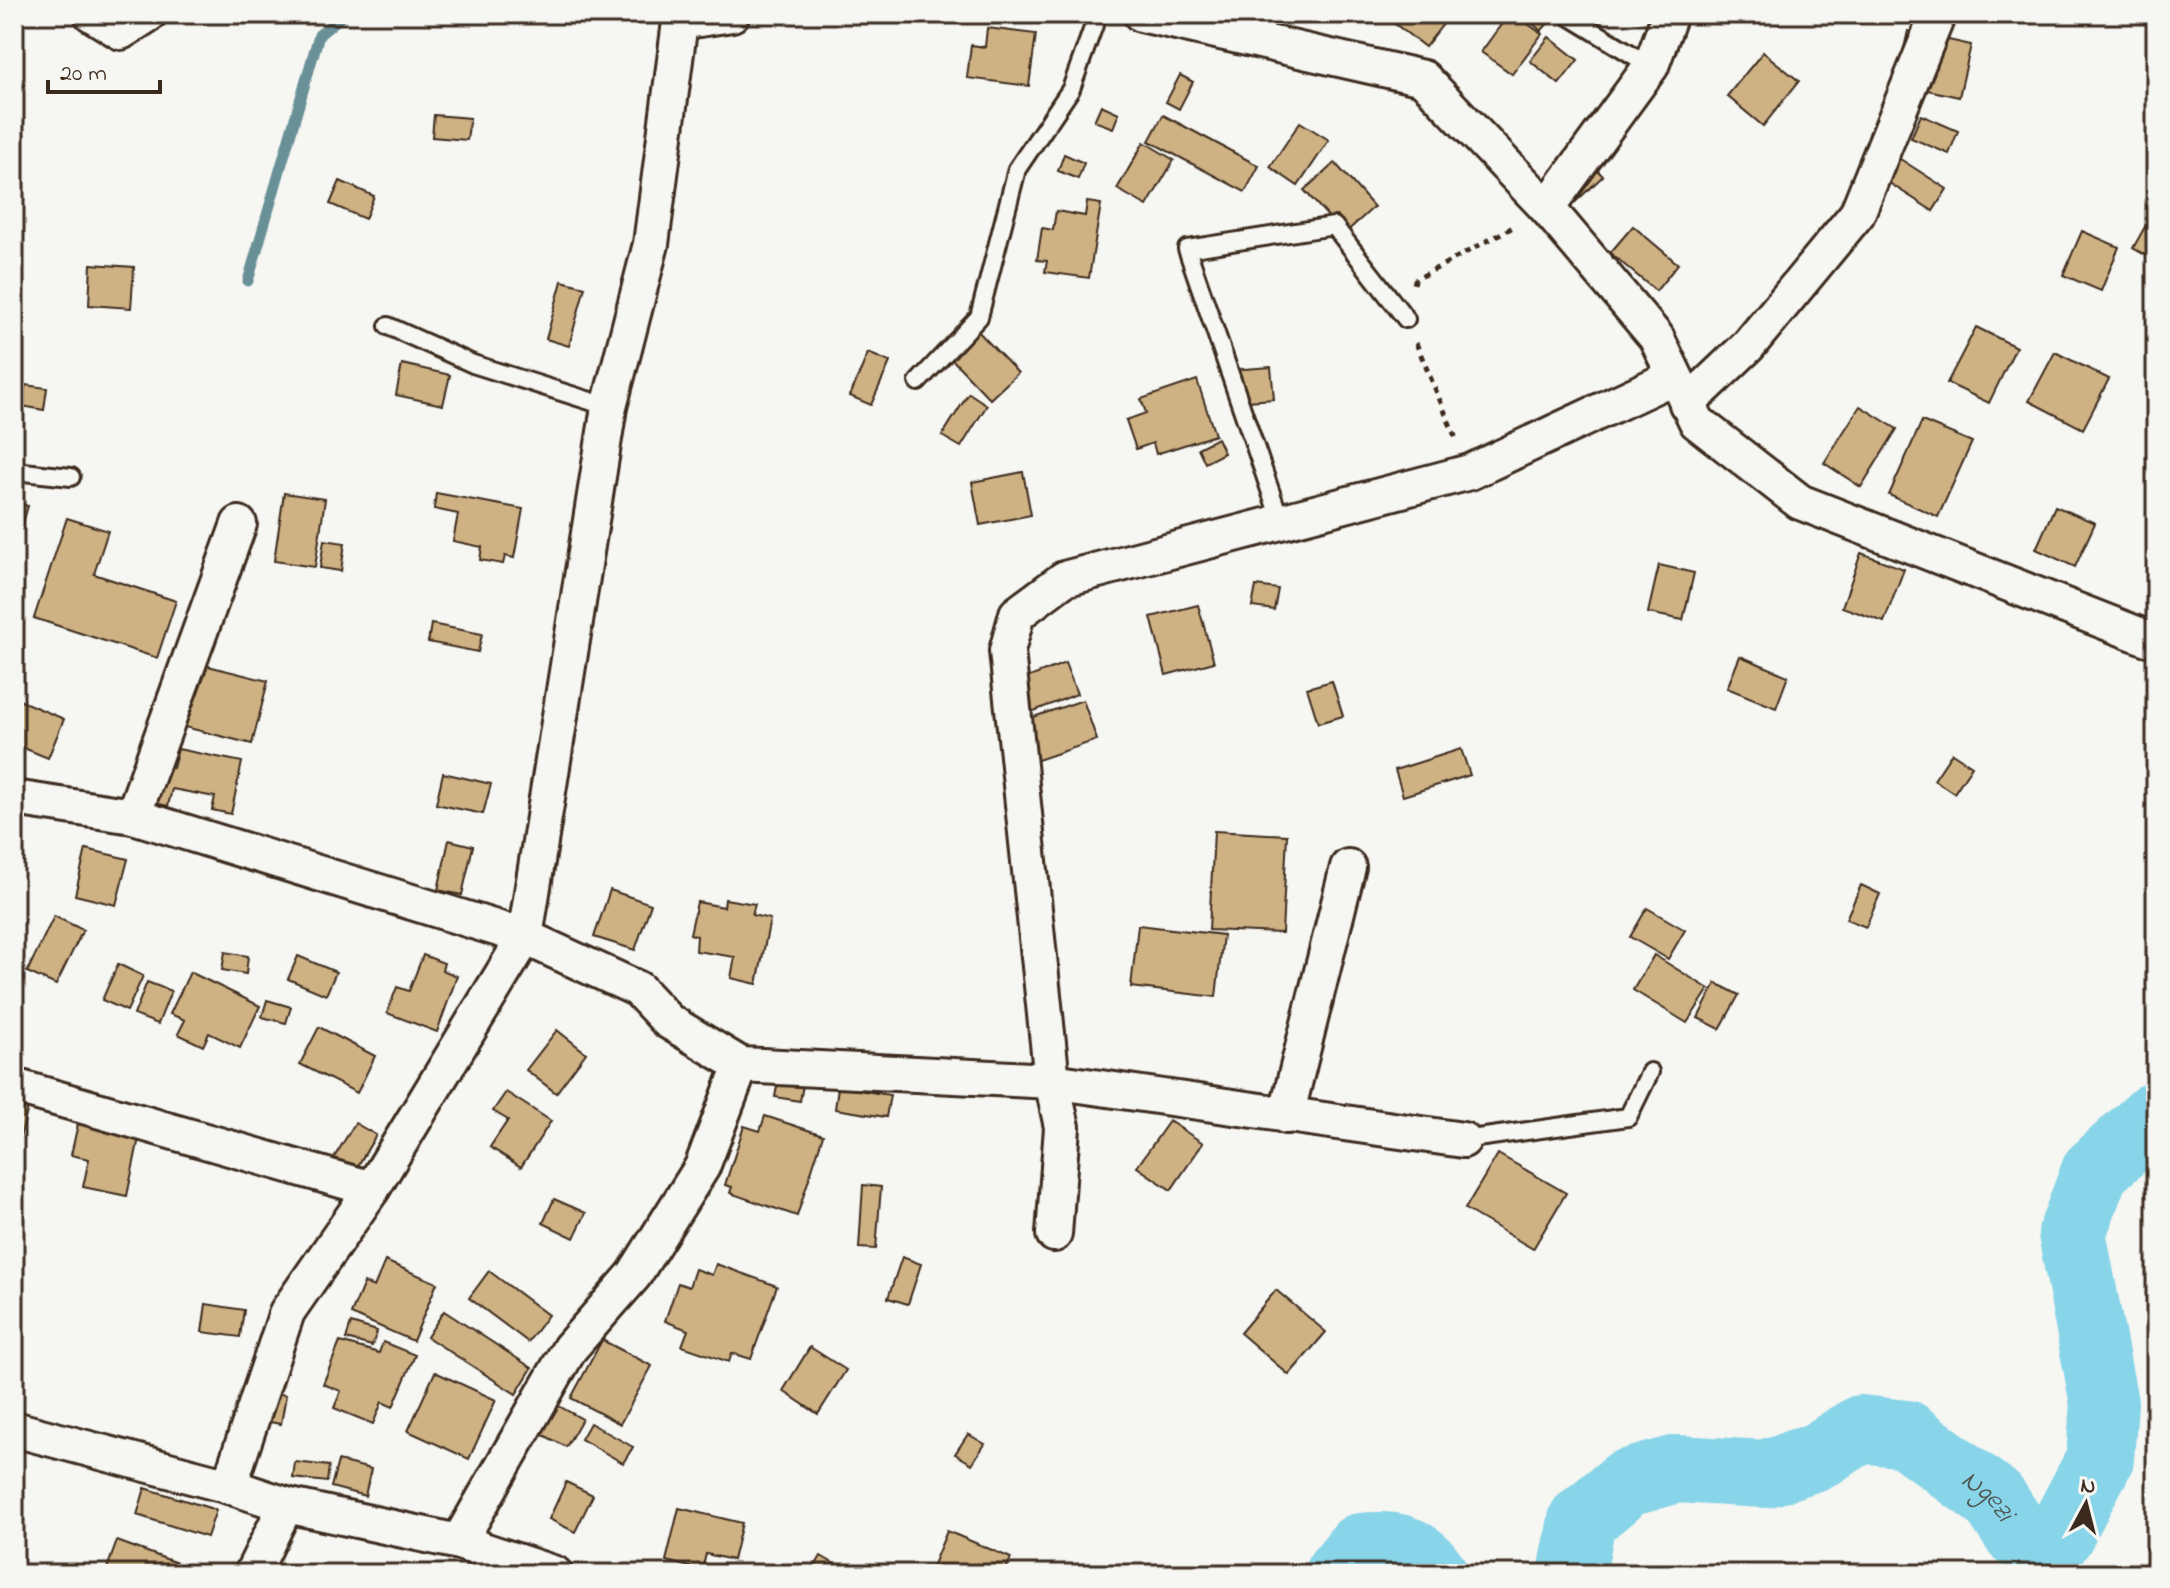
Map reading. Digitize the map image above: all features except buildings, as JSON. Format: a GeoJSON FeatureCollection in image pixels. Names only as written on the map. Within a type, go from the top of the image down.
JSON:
{"type":"FeatureCollection","features":[{"type":"Feature","properties":{"kind":"street"},"geometry":{"type":"LineString","coordinates":[[92,14],[121,32],[149,14]]}},
{"type":"Feature","properties":{"kind":"street"},"geometry":{"type":"LineString","coordinates":[[229,1486],[287,1312],[372,1189],[525,937],[609,407],[651,244],[680,18],[732,14]]}},
{"type":"Feature","properties":{"kind":"street"},"geometry":{"type":"LineString","coordinates":[[1141,14],[1423,78],[1547,208],[1656,337],[1697,422],[1800,502],[2153,633]]}},
{"type":"Feature","properties":{"kind":"street"},"geometry":{"type":"LineString","coordinates":[[1547,208],[1651,66],[1670,14]]}},
{"type":"Feature","properties":{"kind":"street"},"geometry":{"type":"LineString","coordinates":[[1054,1234],[1062,1127],[1052,1081],[1007,651],[1017,614],[1064,579],[1470,472],[1680,390],[1748,346],[1857,214],[1938,14]]}},
{"type":"Feature","properties":{"kind":"street"},"geometry":{"type":"LineString","coordinates":[[133,816],[239,524]]}},
{"type":"Feature","properties":{"kind":"street"},"geometry":{"type":"LineString","coordinates":[[14,798],[133,816],[525,937],[638,989],[668,1021],[741,1065],[1052,1081],[1463,1140]]}},
{"type":"Feature","properties":{"kind":"street"},"geometry":{"type":"LineString","coordinates":[[1286,1116],[1348,867]]}},
{"type":"Feature","properties":{"kind":"street"},"geometry":{"type":"LineString","coordinates":[[459,1542],[570,1348],[634,1275],[702,1167],[741,1065]]}},
{"type":"Feature","properties":{"kind":"street"},"geometry":{"type":"LineString","coordinates":[[14,1086],[372,1189]]}},
{"type":"Feature","properties":{"kind":"street"},"geometry":{"type":"LineString","coordinates":[[14,1429],[229,1486],[286,1505],[459,1542],[552,1573]]}},
{"type":"Feature","properties":{"kind":"street"},"geometry":{"type":"LineString","coordinates":[[252,1574],[286,1505]]}},
{"type":"Feature","properties":{"kind":"lane"},"geometry":{"type":"LineString","coordinates":[[918,382],[979,317],[1017,169],[1071,89],[1098,14]]}},
{"type":"Feature","properties":{"kind":"lane"},"geometry":{"type":"LineString","coordinates":[[1569,16],[1651,66]]}},
{"type":"Feature","properties":{"kind":"lane"},"geometry":{"type":"LineString","coordinates":[[1281,522],[1187,249],[1334,226],[1406,319]]}},
{"type":"Feature","properties":{"kind":"lane"},"geometry":{"type":"LineString","coordinates":[[388,326],[473,364],[609,407]]}},
{"type":"Feature","properties":{"kind":"lane"},"geometry":{"type":"LineString","coordinates":[[14,471],[71,477]]}},
{"type":"Feature","properties":{"kind":"lane"},"geometry":{"type":"LineString","coordinates":[[1463,1140],[1628,1117],[1650,1072]]}},
{"type":"Feature","properties":{"kind":"path"},"geometry":{"type":"LineString","coordinates":[[1470,472],[1406,319],[1415,280],[1547,208]]}},
{"type":"Feature","properties":{"kind":"waterway"},"geometry":{"type":"LineString","coordinates":[[248,281],[319,35],[344,14]]}},
{"type":"Feature","properties":{"kind":"waterway","name":"Ngezi"},"geometry":{"type":"LineString","coordinates":[[1572,1574],[1582,1520],[1627,1483],[1677,1469],[1764,1474],[1818,1456],[1861,1429],[1906,1434],[1994,1499],[2018,1535],[2041,1541],[2060,1535],[2100,1459],[2104,1403],[2072,1233],[2095,1171],[2156,1115]]}},
{"type":"Feature","properties":{"kind":"waterway","name":"Ngezi"},"geometry":{"type":"LineString","coordinates":[[1338,1574],[1360,1547],[1382,1546],[1411,1552],[1434,1574]]}}]}
